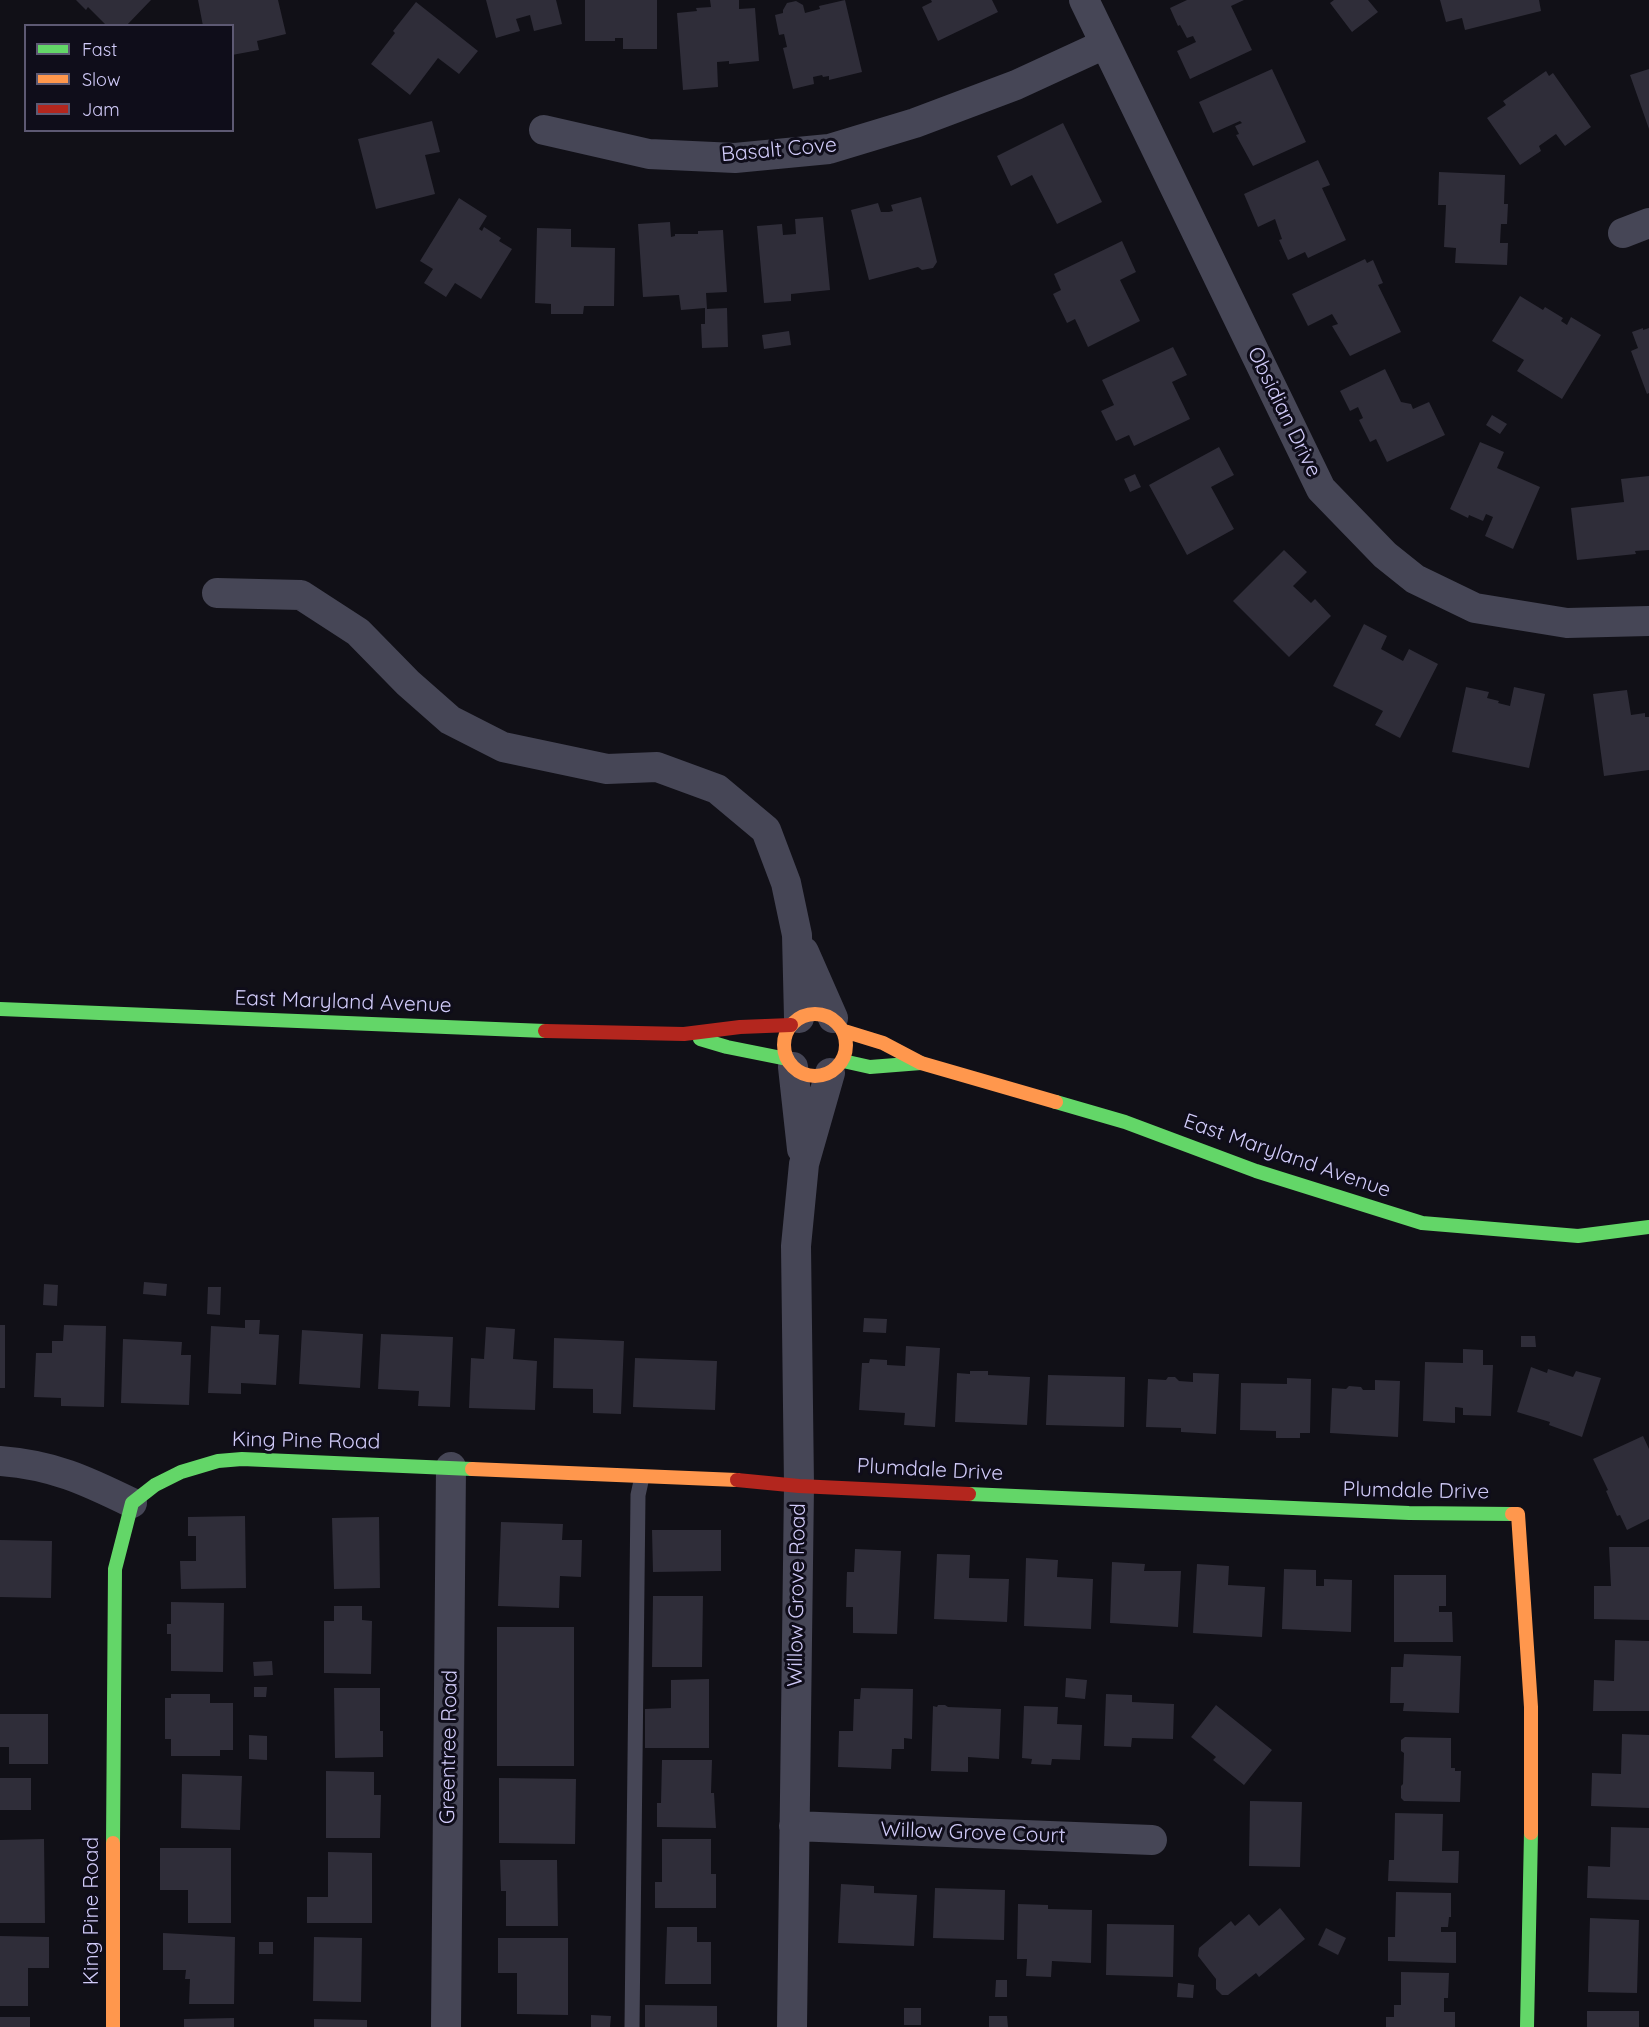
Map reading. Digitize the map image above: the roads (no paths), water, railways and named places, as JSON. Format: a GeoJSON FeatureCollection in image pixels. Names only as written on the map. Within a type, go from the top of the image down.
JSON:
{"type":"FeatureCollection","features":[{"type":"Feature","properties":{"kind":"street","name":"Obsidian Drive"},"geometry":{"type":"LineString","coordinates":[[1084,0],[1321,489],[1385,555],[1415,579],[1475,608],[1567,623],[1649,621]]}},
{"type":"Feature","properties":{"kind":"street","name":"Basalt Cove"},"geometry":{"type":"LineString","coordinates":[[544,130],[650,153],[735,158],[829,149],[915,123],[1016,85],[1105,44]]}},
{"type":"Feature","properties":{"kind":"street"},"geometry":{"type":"LineString","coordinates":[[217,593],[301,595],[358,632],[450,720],[503,747],[607,769],[657,767],[717,789],[766,830],[786,883],[797,935],[847,1041],[847,1051],[836,1067]]}},
{"type":"Feature","properties":{"kind":"street"},"geometry":{"type":"LineString","coordinates":[[790,1063],[784,1041],[795,1021],[797,935]]}},
{"type":"Feature","properties":{"kind":"street","name":"East Maryland Avenue"},"geometry":{"type":"LineString","coordinates":[[0,1009],[522,1030],[684,1034],[795,1021],[816,1013],[921,1063],[1125,1122],[1256,1171],[1422,1223],[1578,1236],[1649,1227]]}},
{"type":"Feature","properties":{"kind":"street","name":"East Maryland Avenue"},"geometry":{"type":"LineString","coordinates":[[684,1034],[790,1063],[801,1073],[811,1076],[836,1067],[921,1063]]}},
{"type":"Feature","properties":{"kind":"street","name":"Willow Grove Road"},"geometry":{"type":"LineString","coordinates":[[790,1063],[804,1164]]}},
{"type":"Feature","properties":{"kind":"street","name":"Willow Grove Road"},"geometry":{"type":"LineString","coordinates":[[792,2027],[799,1486],[796,1246],[804,1164],[836,1067]]}},
{"type":"Feature","properties":{"kind":"street","name":"King Pine Road"},"geometry":{"type":"LineString","coordinates":[[113,2027],[115,1569],[132,1503],[155,1485],[181,1472],[218,1461],[242,1459],[739,1480],[799,1486]]}},
{"type":"Feature","properties":{"kind":"street"},"geometry":{"type":"LineString","coordinates":[[0,1461],[29,1463],[72,1474],[132,1503]]}},
{"type":"Feature","properties":{"kind":"street","name":"Greentree Road"},"geometry":{"type":"LineString","coordinates":[[446,2027],[451,1467]]}},
{"type":"Feature","properties":{"kind":"street","name":"Plumdale Drive"},"geometry":{"type":"LineString","coordinates":[[799,1486],[1398,1513],[1518,1514],[1531,1707],[1531,1876],[1527,2027]]}},
{"type":"Feature","properties":{"kind":"street","name":"Willow Grove Court"},"geometry":{"type":"LineString","coordinates":[[794,1826],[1152,1840]]}},
{"type":"Feature","properties":{"kind":"lane"},"geometry":{"type":"LineString","coordinates":[[632,2027],[638,1495],[642,1477]]}}]}
